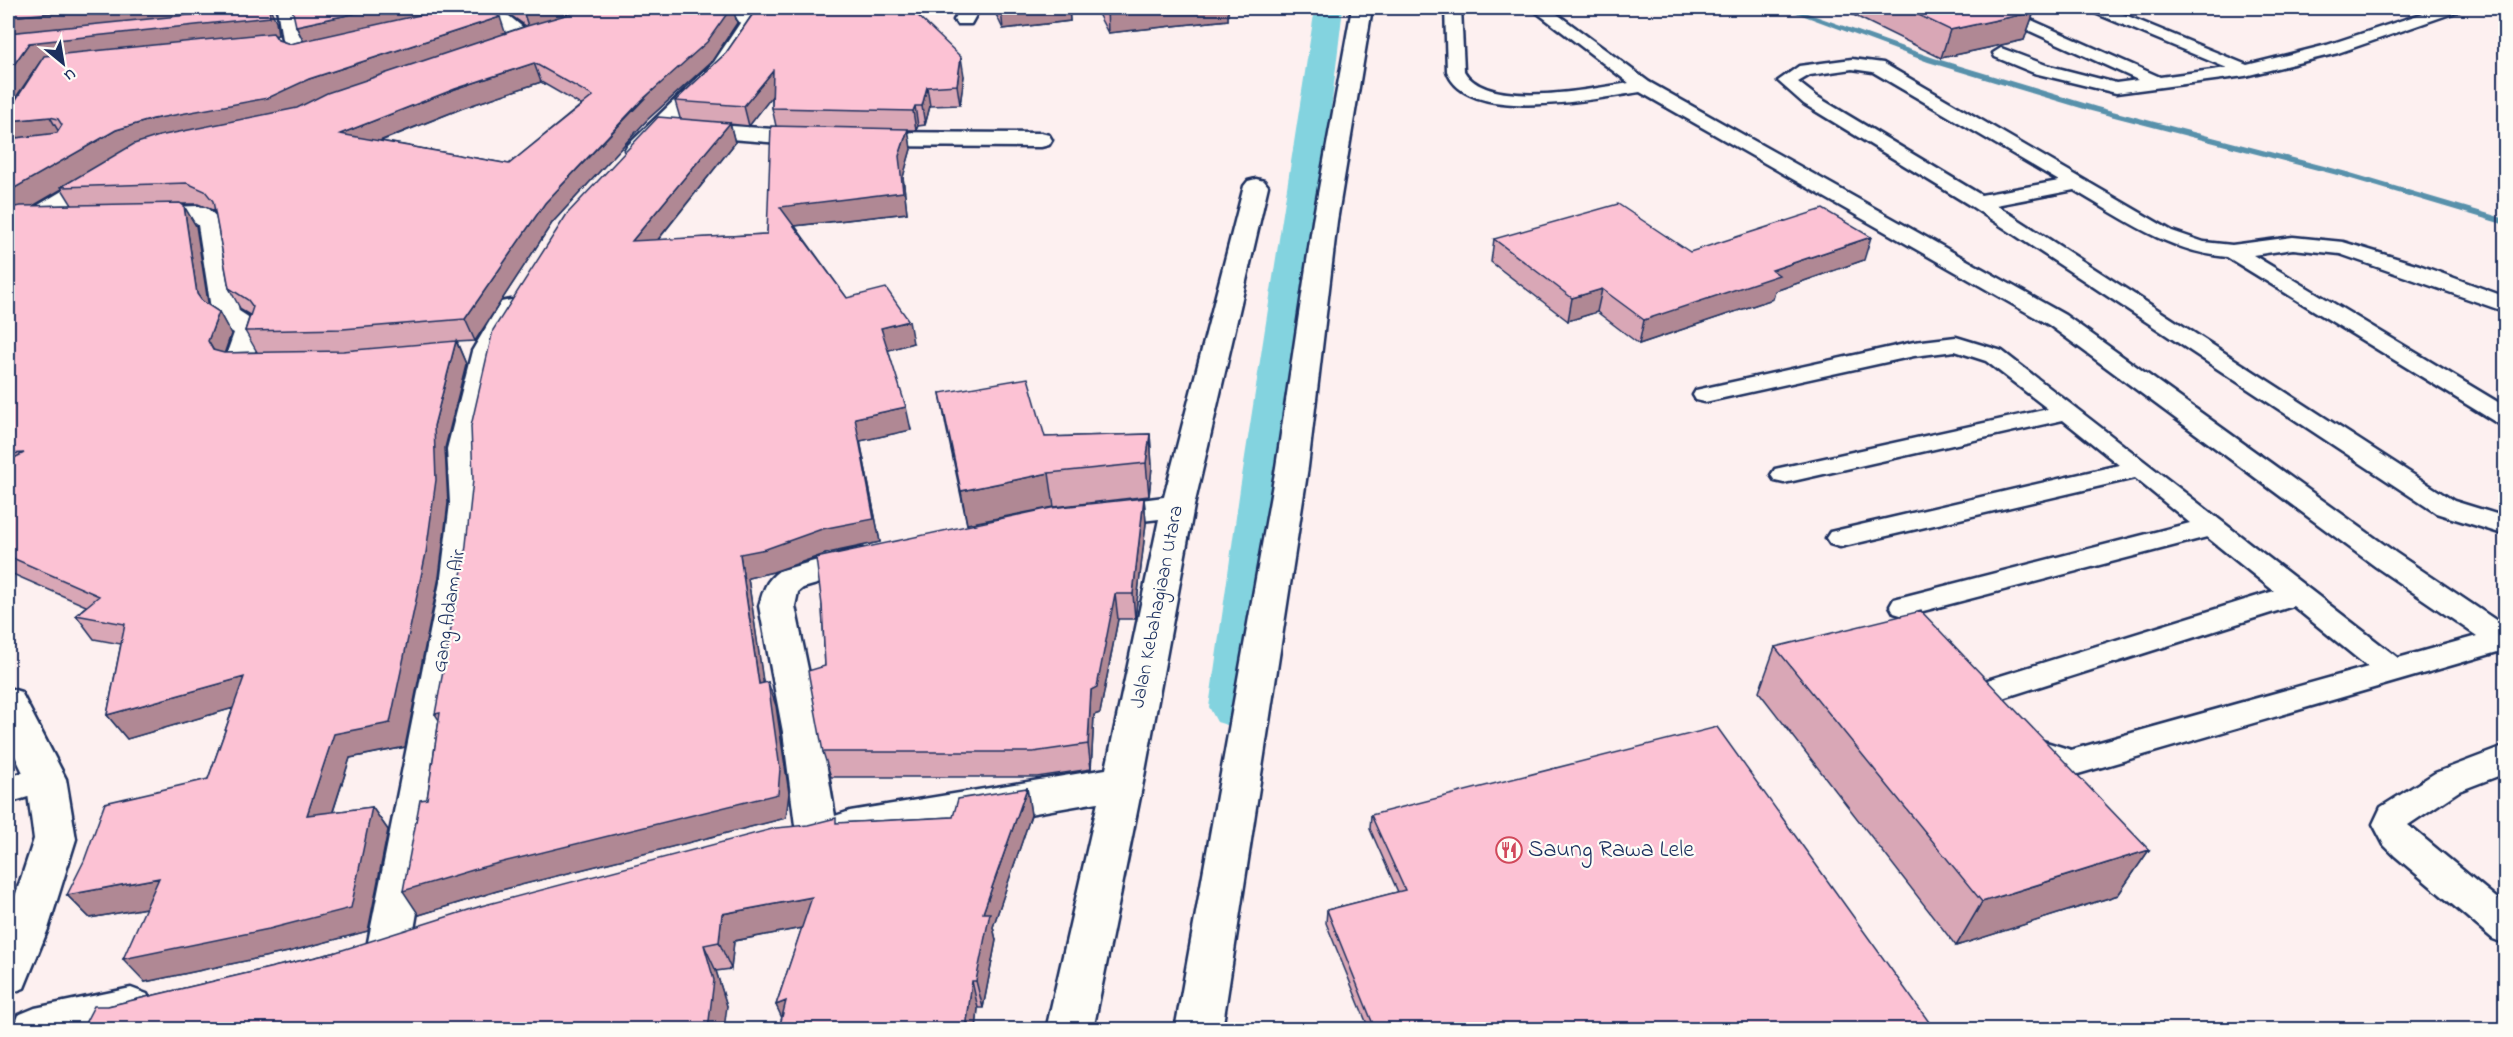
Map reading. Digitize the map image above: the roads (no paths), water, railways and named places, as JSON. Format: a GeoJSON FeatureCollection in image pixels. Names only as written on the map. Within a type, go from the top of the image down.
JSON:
{"type":"FeatureCollection","features":[{"type":"Feature","properties":{"kind":"street"},"geometry":{"type":"LineString","coordinates":[[618,170],[657,127],[722,66],[750,23],[739,8]]}},
{"type":"Feature","properties":{"kind":"street"},"geometry":{"type":"LineString","coordinates":[[1198,1029],[1290,479],[1325,221],[1362,8]]}},
{"type":"Feature","properties":{"kind":"street"},"geometry":{"type":"LineString","coordinates":[[264,15],[287,9],[294,52],[298,54],[350,42]]}},
{"type":"Feature","properties":{"kind":"street"},"geometry":{"type":"LineString","coordinates":[[438,22],[480,12],[491,13],[526,38]]}},
{"type":"Feature","properties":{"kind":"street"},"geometry":{"type":"LineString","coordinates":[[504,46],[548,31]]}},
{"type":"Feature","properties":{"kind":"street"},"geometry":{"type":"LineString","coordinates":[[270,45],[292,42]]}},
{"type":"Feature","properties":{"kind":"street"},"geometry":{"type":"LineString","coordinates":[[657,127],[798,139],[1041,140]]}},
{"type":"Feature","properties":{"kind":"street"},"geometry":{"type":"LineString","coordinates":[[34,218],[126,163]]}},
{"type":"Feature","properties":{"kind":"street","name":"Jalan Kebahagiaan Utara"},"geometry":{"type":"LineString","coordinates":[[1069,1029],[1123,782],[1178,506],[1256,186]]}},
{"type":"Feature","properties":{"kind":"street"},"geometry":{"type":"LineString","coordinates":[[116,215],[198,213],[210,222],[226,315],[249,330],[237,364],[296,363]]}},
{"type":"Feature","properties":{"kind":"street"},"geometry":{"type":"LineString","coordinates":[[8,222],[34,218],[81,216]]}},
{"type":"Feature","properties":{"kind":"street","name":"Gang Adam Air"},"geometry":{"type":"LineString","coordinates":[[432,933],[371,952],[458,577],[466,503],[463,449],[475,352],[524,290]]}},
{"type":"Feature","properties":{"kind":"street"},"geometry":{"type":"LineString","coordinates":[[1066,519],[1178,506]]}},
{"type":"Feature","properties":{"kind":"street"},"geometry":{"type":"LineString","coordinates":[[817,833],[802,732],[777,606],[782,586],[791,579],[829,567],[895,553]]}},
{"type":"Feature","properties":{"kind":"street"},"geometry":{"type":"LineString","coordinates":[[8,702],[46,779],[55,840],[26,929],[8,974]]}},
{"type":"Feature","properties":{"kind":"street"},"geometry":{"type":"LineString","coordinates":[[775,839],[1123,782]]}},
{"type":"Feature","properties":{"kind":"street"},"geometry":{"type":"LineString","coordinates":[[35,1029],[164,1002]]}},
{"type":"Feature","properties":{"kind":"lane"},"geometry":{"type":"LineString","coordinates":[[1453,8],[1456,74],[1466,86],[1487,96],[1525,101],[1643,86]]}},
{"type":"Feature","properties":{"kind":"lane"},"geometry":{"type":"LineString","coordinates":[[1539,8],[1643,86],[2056,320],[2386,560],[2504,641]]}},
{"type":"Feature","properties":{"kind":"lane"},"geometry":{"type":"LineString","coordinates":[[1992,8],[2160,84]]}},
{"type":"Feature","properties":{"kind":"lane"},"geometry":{"type":"LineString","coordinates":[[2096,8],[2246,70]]}},
{"type":"Feature","properties":{"kind":"lane"},"geometry":{"type":"LineString","coordinates":[[2001,53],[2040,69],[2116,88],[2160,84],[2246,70],[2332,49],[2453,8]]}},
{"type":"Feature","properties":{"kind":"lane"},"geometry":{"type":"LineString","coordinates":[[2505,305],[2411,270],[2343,248],[2293,243],[2232,251],[2201,248],[2165,236],[1877,67],[1852,64],[1805,70],[1787,81],[1810,100],[1978,202],[2445,507],[2505,526]]}},
{"type":"Feature","properties":{"kind":"lane"},"geometry":{"type":"LineString","coordinates":[[1978,202],[2077,184]]}},
{"type":"Feature","properties":{"kind":"lane"},"geometry":{"type":"LineString","coordinates":[[2232,251],[2505,418]]}},
{"type":"Feature","properties":{"kind":"lane"},"geometry":{"type":"LineString","coordinates":[[1705,395],[1914,350],[1956,344],[1994,356],[2068,411],[2295,595],[2392,670]]}},
{"type":"Feature","properties":{"kind":"lane"},"geometry":{"type":"LineString","coordinates":[[1784,475],[2068,411]]}},
{"type":"Feature","properties":{"kind":"lane"},"geometry":{"type":"LineString","coordinates":[[1840,538],[2139,469]]}},
{"type":"Feature","properties":{"kind":"lane"},"geometry":{"type":"LineString","coordinates":[[1904,606],[2211,527]]}},
{"type":"Feature","properties":{"kind":"lane"},"geometry":{"type":"LineString","coordinates":[[2295,595],[1992,690],[1982,706],[2002,733],[2034,753],[2071,763],[2392,670],[2504,641]]}},
{"type":"Feature","properties":{"kind":"lane"},"geometry":{"type":"LineString","coordinates":[[2505,759],[2447,782],[2402,814],[2393,817],[2390,824],[2396,835],[2408,846],[2505,928]]}},
{"type":"Feature","properties":{"kind":"lane"},"geometry":{"type":"LineString","coordinates":[[8,790],[46,779]]}},
{"type":"Feature","properties":{"kind":"waterway"},"geometry":{"type":"LineString","coordinates":[[1237,707],[1263,489],[1329,8]]}},
{"type":"Feature","properties":{"kind":"waterway"},"geometry":{"type":"LineString","coordinates":[[1787,8],[1931,60],[2094,109],[2344,174],[2506,222]]}},
{"type":"Feature","properties":{"kind":"place","name":"Saung Rawa Lele"},"geometry":{"type":"Point","coordinates":[1509,850]}}]}
